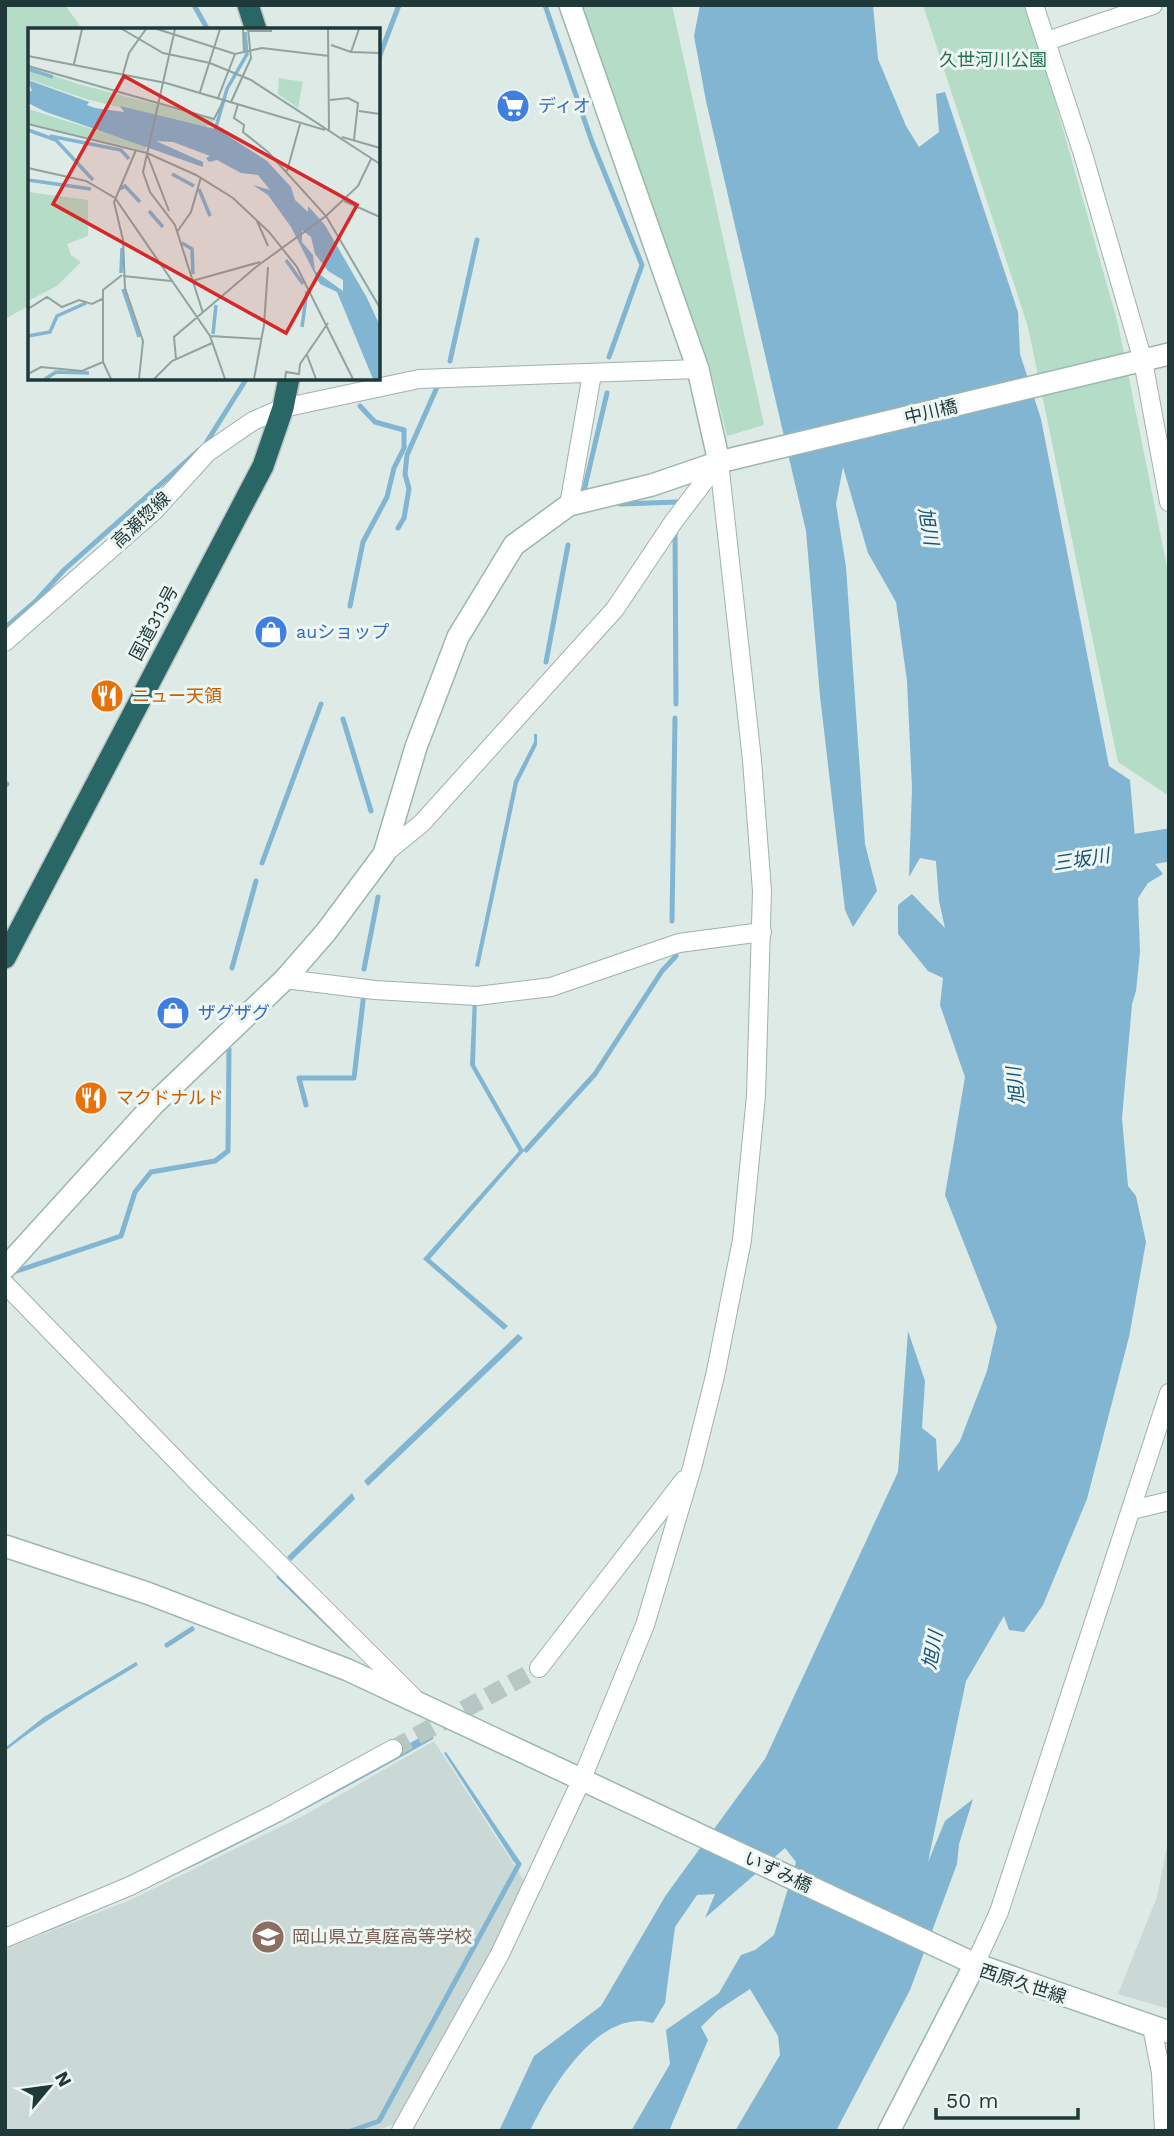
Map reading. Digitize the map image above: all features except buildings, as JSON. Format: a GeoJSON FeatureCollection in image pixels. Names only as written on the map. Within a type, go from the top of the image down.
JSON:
{"type":"FeatureCollection","features":[{"type":"Feature","properties":{"kind":"highway"},"geometry":{"type":"LineString","coordinates":[[248,5],[255,28]]}},
{"type":"Feature","properties":{"kind":"highway","name":"国道313号"},"geometry":{"type":"LineString","coordinates":[[5,958],[263,466],[283,408],[289,380]]}},
{"type":"Feature","properties":{"kind":"street"},"geometry":{"type":"LineString","coordinates":[[401,2131],[500,1954],[581,1781],[645,1625],[692,1468],[715,1376],[742,1240],[756,1096],[762,891],[752,760],[719,462],[698,369],[570,5]]}},
{"type":"Feature","properties":{"kind":"street"},"geometry":{"type":"LineString","coordinates":[[1034,5],[1143,361],[1169,502]]}},
{"type":"Feature","properties":{"kind":"street"},"geometry":{"type":"LineString","coordinates":[[1047,41],[1153,5]]}},
{"type":"Feature","properties":{"kind":"street","name":"中川橋"},"geometry":{"type":"LineString","coordinates":[[569,505],[652,485],[719,462],[1169,354]]}},
{"type":"Feature","properties":{"kind":"street","name":"高瀬惣線"},"geometry":{"type":"LineString","coordinates":[[5,642],[155,511],[208,452],[253,421],[283,408],[419,379],[698,369]]}},
{"type":"Feature","properties":{"kind":"street"},"geometry":{"type":"LineString","coordinates":[[384,853],[416,747],[458,637],[514,545],[569,505],[592,374]]}},
{"type":"Feature","properties":{"kind":"street"},"geometry":{"type":"LineString","coordinates":[[5,1268],[154,1104],[285,979],[326,932],[384,853],[422,823],[615,609],[674,521],[719,462]]}},
{"type":"Feature","properties":{"kind":"street"},"geometry":{"type":"LineString","coordinates":[[285,979],[375,990],[477,996],[551,987],[679,943],[762,932]]}},
{"type":"Feature","properties":{"kind":"street"},"geometry":{"type":"LineString","coordinates":[[5,1284],[206,1491],[420,1704]]}},
{"type":"Feature","properties":{"kind":"street"},"geometry":{"type":"LineString","coordinates":[[975,1964],[999,1912],[1169,1393]]}},
{"type":"Feature","properties":{"kind":"street"},"geometry":{"type":"LineString","coordinates":[[539,1668],[590,1605],[692,1468]]}},
{"type":"Feature","properties":{"kind":"street"},"geometry":{"type":"LineString","coordinates":[[1132,1510],[1169,1501]]}},
{"type":"Feature","properties":{"kind":"street","name":"いずみ橋"},"geometry":{"type":"LineString","coordinates":[[5,1546],[172,1603],[348,1670],[975,1964]]}},
{"type":"Feature","properties":{"kind":"street"},"geometry":{"type":"LineString","coordinates":[[5,1938],[142,1880],[276,1813],[393,1749]]}},
{"type":"Feature","properties":{"kind":"street","name":"西原久世線"},"geometry":{"type":"LineString","coordinates":[[889,2131],[975,1964],[1160,2030]]}},
{"type":"Feature","properties":{"kind":"street"},"geometry":{"type":"LineString","coordinates":[[1160,2030],[1164,2131]]}},
{"type":"Feature","properties":{"kind":"shaded area","name":"岡山県立真庭高等学校"},"geometry":{"type":"Polygon","coordinates":[[[434,1741],[527,1885],[396,2123],[376,2131],[5,2131],[5,1949],[130,1900],[305,1815],[434,1741]]]}},
{"type":"Feature","properties":{"kind":"shaded area"},"geometry":{"type":"Polygon","coordinates":[[[1169,1836],[1169,2009],[1118,1994],[1157,1897],[1169,1836]]]}},
{"type":"Feature","properties":{"kind":"green space"},"geometry":{"type":"Polygon","coordinates":[[[5,5],[65,5],[82,28],[28,28],[28,306],[5,319],[5,5]]]}},
{"type":"Feature","properties":{"kind":"green space"},"geometry":{"type":"Polygon","coordinates":[[[581,5],[672,5],[764,425],[727,436],[710,367],[581,5]]]}},
{"type":"Feature","properties":{"kind":"green space","name":"久世河川公園"},"geometry":{"type":"Polygon","coordinates":[[[923,5],[1027,5],[1035,30],[1118,324],[1169,577],[1169,796],[1118,762],[1028,327],[923,5]]]}},
{"type":"Feature","properties":{"kind":"water","name":"旭川"},"geometry":{"type":"Polygon","coordinates":[[[700,5],[873,5],[878,59],[906,126],[919,147],[939,132],[936,94],[945,92],[1018,312],[1020,354],[1041,419],[1109,766],[1130,780],[1135,838],[1163,874],[1148,883],[1138,898],[1140,952],[1132,1004],[1122,1118],[1128,1186],[1136,1196],[1146,1242],[1129,1337],[1087,1499],[1043,1605],[1024,1632],[1009,1630],[1004,1616],[966,1681],[928,1862],[945,1821],[973,1799],[959,1844],[957,1864],[910,1990],[836,2131],[735,2131],[780,2055],[778,2036],[750,1989],[718,2010],[701,2027],[708,2040],[669,2131],[631,2131],[670,2064],[666,2030],[719,1993],[741,1955],[755,1950],[774,1935],[796,1862],[785,1848],[705,1918],[715,1894],[697,1895],[675,1927],[665,2003],[653,2023],[633,2021],[614,2027],[596,2039],[563,2074],[530,2131],[499,2131],[534,2056],[601,2006],[666,1895],[765,1759],[898,1472],[908,1331],[925,1381],[922,1428],[936,1439],[938,1472],[960,1441],[987,1371],[997,1327],[945,1195],[965,1077],[940,1005],[943,978],[928,971],[898,934],[898,905],[912,894],[945,928],[939,901],[936,861],[920,858],[909,877],[912,788],[907,681],[896,602],[868,553],[843,467],[836,504],[846,567],[865,844],[877,891],[853,927],[845,910],[820,696],[806,531],[706,101],[694,36],[700,5]]]}},
{"type":"Feature","properties":{"kind":"water"},"geometry":{"type":"Polygon","coordinates":[[[534,734],[537,734],[537,745],[518,783],[479,967],[475,966],[514,781],[534,742],[534,734]]]}},
{"type":"Feature","properties":{"kind":"water"},"geometry":{"type":"Polygon","coordinates":[[[477,996],[475,1065],[524,1151],[430,1259],[508,1326],[504,1330],[423,1259],[519,1151],[470,1065],[473,997],[477,996]]]}},
{"type":"Feature","properties":{"kind":"water"},"geometry":{"type":"Polygon","coordinates":[[[518,1334],[523,1338],[368,1486],[364,1481],[518,1334]]]}},
{"type":"Feature","properties":{"kind":"water"},"geometry":{"type":"Polygon","coordinates":[[[352,1493],[355,1499],[291,1561],[287,1557],[352,1493]]]}},
{"type":"Feature","properties":{"kind":"water"},"geometry":{"type":"Polygon","coordinates":[[[279,1574],[353,1647],[350,1649],[276,1577],[279,1574]]]}},
{"type":"Feature","properties":{"kind":"water"},"geometry":{"type":"Polygon","coordinates":[[[136,1662],[138,1665],[53,1717],[5,1751],[5,1748],[44,1717],[136,1662]]]}},
{"type":"Feature","properties":{"kind":"water"},"geometry":{"type":"Polygon","coordinates":[[[433,1730],[433,1739],[289,1818],[142,1890],[41,1934],[38,1927],[300,1806],[433,1730]]]}},
{"type":"Feature","properties":{"kind":"water"},"geometry":{"type":"Polygon","coordinates":[[[446,1752],[519,1863],[514,1862],[444,1753],[446,1752]]]}},
{"type":"Feature","properties":{"kind":"waterway"},"geometry":{"type":"LineString","coordinates":[[194,5],[207,28]]}},
{"type":"Feature","properties":{"kind":"waterway"},"geometry":{"type":"LineString","coordinates":[[380,55],[399,5]]}},
{"type":"Feature","properties":{"kind":"waterway"},"geometry":{"type":"LineString","coordinates":[[545,5],[592,142],[642,265],[609,357]]}},
{"type":"Feature","properties":{"kind":"waterway"},"geometry":{"type":"LineString","coordinates":[[450,361],[477,240]]}},
{"type":"Feature","properties":{"kind":"waterway"},"geometry":{"type":"LineString","coordinates":[[206,443],[246,380]]}},
{"type":"Feature","properties":{"kind":"waterway"},"geometry":{"type":"LineString","coordinates":[[398,528],[404,518],[409,489],[405,474],[407,455],[438,385]]}},
{"type":"Feature","properties":{"kind":"waterway"},"geometry":{"type":"LineString","coordinates":[[583,495],[607,393]]}},
{"type":"Feature","properties":{"kind":"waterway"},"geometry":{"type":"LineString","coordinates":[[350,606],[363,542],[387,497],[394,468],[404,448],[404,430],[375,422],[360,406]]}},
{"type":"Feature","properties":{"kind":"waterway"},"geometry":{"type":"LineString","coordinates":[[5,628],[36,601],[64,570],[199,450]]}},
{"type":"Feature","properties":{"kind":"waterway"},"geometry":{"type":"LineString","coordinates":[[620,504],[678,502]]}},
{"type":"Feature","properties":{"kind":"waterway"},"geometry":{"type":"LineString","coordinates":[[675,530],[676,704]]}},
{"type":"Feature","properties":{"kind":"waterway"},"geometry":{"type":"LineString","coordinates":[[546,662],[568,545]]}},
{"type":"Feature","properties":{"kind":"waterway"},"geometry":{"type":"LineString","coordinates":[[262,863],[321,704]]}},
{"type":"Feature","properties":{"kind":"waterway"},"geometry":{"type":"LineString","coordinates":[[672,921],[675,718]]}},
{"type":"Feature","properties":{"kind":"waterway"},"geometry":{"type":"LineString","coordinates":[[343,719],[371,811]]}},
{"type":"Feature","properties":{"kind":"waterway","name":"三坂川"},"geometry":{"type":"LineString","coordinates":[[1100,856],[1169,845]]}},
{"type":"Feature","properties":{"kind":"waterway"},"geometry":{"type":"LineString","coordinates":[[232,968],[256,881]]}},
{"type":"Feature","properties":{"kind":"waterway"},"geometry":{"type":"LineString","coordinates":[[364,969],[378,897]]}},
{"type":"Feature","properties":{"kind":"waterway"},"geometry":{"type":"LineString","coordinates":[[526,1150],[595,1074],[662,971],[676,956]]}},
{"type":"Feature","properties":{"kind":"waterway"},"geometry":{"type":"LineString","coordinates":[[306,1105],[299,1078],[354,1078],[364,993]]}},
{"type":"Feature","properties":{"kind":"waterway"},"geometry":{"type":"LineString","coordinates":[[17,1271],[121,1236],[135,1192],[151,1172],[215,1161],[228,1151],[229,1049]]}},
{"type":"Feature","properties":{"kind":"waterway"},"geometry":{"type":"LineString","coordinates":[[167,1645],[192,1629]]}},
{"type":"Feature","properties":{"kind":"waterway"},"geometry":{"type":"LineString","coordinates":[[351,2131],[379,2121],[519,1864],[515,1859]]}},
{"type":"Feature","properties":{"kind":"tunnel"},"geometry":{"type":"LineString","coordinates":[[393,1749],[539,1668]]}},
{"type":"Feature","properties":{"kind":"place","name":"ディオ"},"geometry":{"type":"Point","coordinates":[513,106]}},
{"type":"Feature","properties":{"kind":"place","name":"auショップ"},"geometry":{"type":"Point","coordinates":[271,632]}},
{"type":"Feature","properties":{"kind":"place","name":"ニュー天領"},"geometry":{"type":"Point","coordinates":[107,696]}},
{"type":"Feature","properties":{"kind":"place","name":"ザグザグ"},"geometry":{"type":"Point","coordinates":[173,1013]}},
{"type":"Feature","properties":{"kind":"place","name":"マクドナルド"},"geometry":{"type":"Point","coordinates":[91,1098]}},
{"type":"Feature","properties":{"kind":"place","name":"岡山県立真庭高等学校"},"geometry":{"type":"Point","coordinates":[268,1937]}}]}
